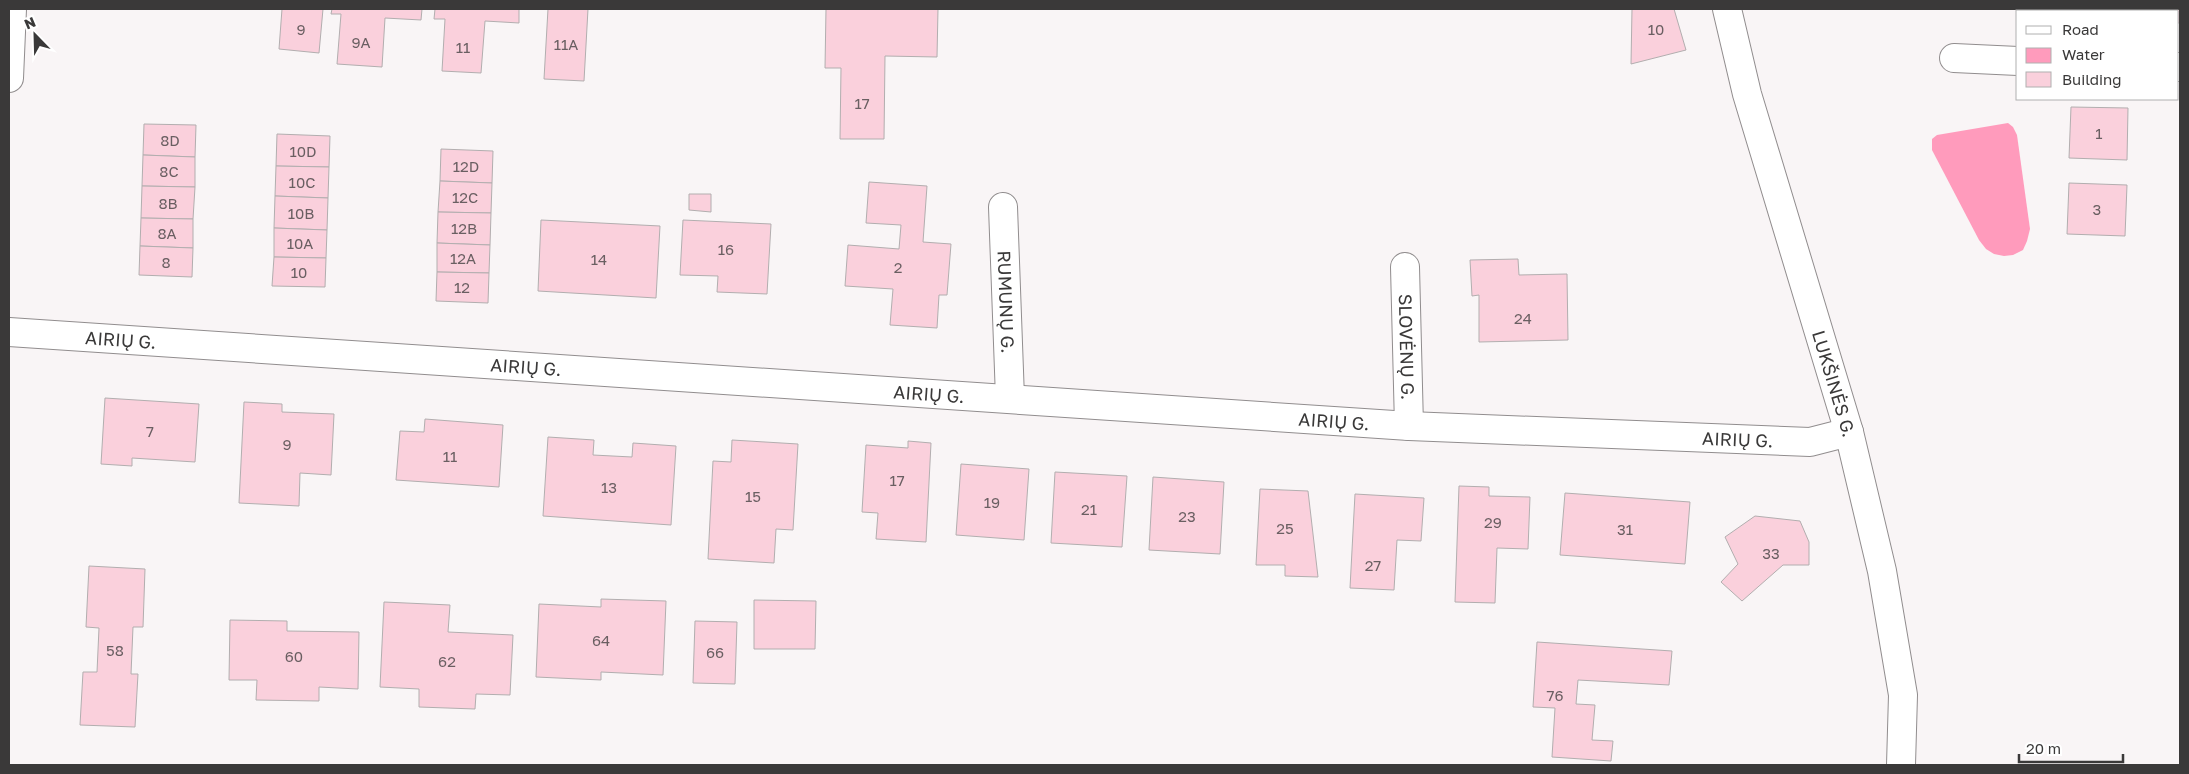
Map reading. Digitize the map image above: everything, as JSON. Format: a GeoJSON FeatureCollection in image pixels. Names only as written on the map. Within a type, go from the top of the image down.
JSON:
{"type":"FeatureCollection","features":[{"type":"Feature","properties":{"kind":"street"},"geometry":{"type":"LineString","coordinates":[[9,78],[12,9]]}},
{"type":"Feature","properties":{"kind":"street","name":"LUKŠINĖS G."},"geometry":{"type":"LineString","coordinates":[[1727,9],[1750,104],[1849,432],[1882,571],[1903,695],[1901,765]]}},
{"type":"Feature","properties":{"kind":"street"},"geometry":{"type":"LineString","coordinates":[[1954,58],[2016,61]]}},
{"type":"Feature","properties":{"kind":"street","name":"RUMUNŲ G."},"geometry":{"type":"LineString","coordinates":[[1003,207],[1010,398]]}},
{"type":"Feature","properties":{"kind":"street","name":"SLOVĖNŲ G."},"geometry":{"type":"LineString","coordinates":[[1405,267],[1409,426]]}},
{"type":"Feature","properties":{"kind":"street","name":"AIRIŲ G."},"geometry":{"type":"LineString","coordinates":[[9,332],[1409,426],[1810,442],[1849,432]]}},
{"type":"Feature","properties":{"kind":"water"},"geometry":{"type":"Polygon","coordinates":[[[2008,123],[2013,127],[2017,135],[2030,229],[2023,250],[2013,255],[2004,256],[1994,254],[1986,249],[1979,240],[1932,150],[1932,139],[1937,135],[2008,123]]]}},
{"type":"Feature","properties":{"kind":"building"},"geometry":{"type":"Polygon","coordinates":[[[282,9],[323,9],[319,53],[279,49],[282,9]]]}},
{"type":"Feature","properties":{"kind":"building"},"geometry":{"type":"Polygon","coordinates":[[[332,9],[422,9],[421,20],[385,18],[382,67],[337,64],[341,14],[331,14],[332,9]]]}},
{"type":"Feature","properties":{"kind":"building"},"geometry":{"type":"Polygon","coordinates":[[[435,9],[519,9],[519,23],[485,21],[481,73],[442,71],[445,19],[434,19],[435,9]]]}},
{"type":"Feature","properties":{"kind":"building"},"geometry":{"type":"Polygon","coordinates":[[[548,9],[588,9],[584,81],[544,79],[548,9]]]}},
{"type":"Feature","properties":{"kind":"building"},"geometry":{"type":"Polygon","coordinates":[[[826,9],[938,9],[937,57],[885,56],[884,139],[840,139],[841,68],[825,68],[826,9]]]}},
{"type":"Feature","properties":{"kind":"building"},"geometry":{"type":"Polygon","coordinates":[[[1632,9],[1674,9],[1686,50],[1631,64],[1632,9]]]}},
{"type":"Feature","properties":{"kind":"building"},"geometry":{"type":"Polygon","coordinates":[[[2032,9],[2087,9],[2086,10],[2032,9]]]}},
{"type":"Feature","properties":{"kind":"building"},"geometry":{"type":"Polygon","coordinates":[[[2180,9],[2180,23],[2179,10],[2158,10],[2180,9]]]}},
{"type":"Feature","properties":{"kind":"building"},"geometry":{"type":"Polygon","coordinates":[[[2071,107],[2128,108],[2127,160],[2069,158],[2071,107]]]}},
{"type":"Feature","properties":{"kind":"building"},"geometry":{"type":"Polygon","coordinates":[[[144,124],[196,125],[195,157],[143,155],[144,124]]]}},
{"type":"Feature","properties":{"kind":"building"},"geometry":{"type":"Polygon","coordinates":[[[277,134],[330,136],[329,167],[276,166],[277,134]]]}},
{"type":"Feature","properties":{"kind":"building"},"geometry":{"type":"Polygon","coordinates":[[[441,149],[493,151],[492,183],[440,181],[441,149]]]}},
{"type":"Feature","properties":{"kind":"building"},"geometry":{"type":"Polygon","coordinates":[[[143,155],[195,157],[195,187],[142,186],[143,155]]]}},
{"type":"Feature","properties":{"kind":"building"},"geometry":{"type":"Polygon","coordinates":[[[276,166],[329,167],[328,198],[275,196],[276,166]]]}},
{"type":"Feature","properties":{"kind":"building"},"geometry":{"type":"Polygon","coordinates":[[[440,181],[492,183],[491,213],[438,212],[440,181]]]}},
{"type":"Feature","properties":{"kind":"building"},"geometry":{"type":"Polygon","coordinates":[[[869,182],[927,186],[923,242],[951,244],[947,295],[939,295],[937,328],[890,325],[893,289],[845,286],[848,245],[899,249],[901,225],[866,223],[869,182]]]}},
{"type":"Feature","properties":{"kind":"building"},"geometry":{"type":"Polygon","coordinates":[[[2069,183],[2127,185],[2125,236],[2067,234],[2069,183]]]}},
{"type":"Feature","properties":{"kind":"building"},"geometry":{"type":"Polygon","coordinates":[[[142,186],[195,187],[193,219],[141,218],[142,186]]]}},
{"type":"Feature","properties":{"kind":"building"},"geometry":{"type":"Polygon","coordinates":[[[689,194],[711,194],[711,212],[689,210],[689,194]]]}},
{"type":"Feature","properties":{"kind":"building"},"geometry":{"type":"Polygon","coordinates":[[[275,196],[328,198],[327,230],[274,228],[275,196]]]}},
{"type":"Feature","properties":{"kind":"building"},"geometry":{"type":"Polygon","coordinates":[[[438,212],[491,213],[490,245],[437,243],[438,212]]]}},
{"type":"Feature","properties":{"kind":"building"},"geometry":{"type":"Polygon","coordinates":[[[141,218],[193,219],[193,248],[140,246],[141,218]]]}},
{"type":"Feature","properties":{"kind":"building"},"geometry":{"type":"Polygon","coordinates":[[[541,220],[660,226],[656,298],[538,291],[541,220]]]}},
{"type":"Feature","properties":{"kind":"building"},"geometry":{"type":"Polygon","coordinates":[[[683,220],[771,224],[767,294],[717,292],[718,276],[680,275],[683,220]]]}},
{"type":"Feature","properties":{"kind":"building"},"geometry":{"type":"Polygon","coordinates":[[[274,228],[327,230],[326,258],[274,257],[274,228]]]}},
{"type":"Feature","properties":{"kind":"building"},"geometry":{"type":"Polygon","coordinates":[[[437,243],[490,245],[489,273],[437,272],[437,243]]]}},
{"type":"Feature","properties":{"kind":"building"},"geometry":{"type":"Polygon","coordinates":[[[140,246],[193,248],[192,277],[139,275],[140,246]]]}},
{"type":"Feature","properties":{"kind":"building"},"geometry":{"type":"Polygon","coordinates":[[[274,257],[326,258],[325,287],[272,286],[274,257]]]}},
{"type":"Feature","properties":{"kind":"building"},"geometry":{"type":"Polygon","coordinates":[[[1518,259],[1519,275],[1567,274],[1568,340],[1479,342],[1479,295],[1472,296],[1470,260],[1518,259]]]}},
{"type":"Feature","properties":{"kind":"building"},"geometry":{"type":"Polygon","coordinates":[[[437,272],[489,273],[488,303],[436,301],[437,272]]]}},
{"type":"Feature","properties":{"kind":"building"},"geometry":{"type":"Polygon","coordinates":[[[105,398],[199,404],[195,462],[132,458],[132,466],[101,464],[105,398]]]}},
{"type":"Feature","properties":{"kind":"building"},"geometry":{"type":"Polygon","coordinates":[[[244,402],[282,404],[282,412],[334,414],[331,475],[300,473],[299,506],[239,503],[244,402]]]}},
{"type":"Feature","properties":{"kind":"building"},"geometry":{"type":"Polygon","coordinates":[[[425,419],[503,425],[499,487],[396,480],[400,431],[424,432],[425,419]]]}},
{"type":"Feature","properties":{"kind":"building"},"geometry":{"type":"Polygon","coordinates":[[[548,437],[594,440],[593,455],[632,457],[633,443],[676,446],[671,525],[543,516],[548,437]]]}},
{"type":"Feature","properties":{"kind":"building"},"geometry":{"type":"Polygon","coordinates":[[[732,440],[798,444],[793,530],[776,529],[774,563],[708,559],[713,461],[731,462],[732,440]]]}},
{"type":"Feature","properties":{"kind":"building"},"geometry":{"type":"Polygon","coordinates":[[[908,441],[931,443],[926,542],[876,539],[878,513],[862,512],[866,445],[908,448],[908,441]]]}},
{"type":"Feature","properties":{"kind":"building"},"geometry":{"type":"Polygon","coordinates":[[[961,464],[1029,469],[1024,540],[956,535],[961,464]]]}},
{"type":"Feature","properties":{"kind":"building"},"geometry":{"type":"Polygon","coordinates":[[[1055,472],[1127,476],[1122,547],[1051,543],[1055,472]]]}},
{"type":"Feature","properties":{"kind":"building"},"geometry":{"type":"Polygon","coordinates":[[[1153,477],[1224,482],[1220,554],[1149,550],[1153,477]]]}},
{"type":"Feature","properties":{"kind":"building"},"geometry":{"type":"Polygon","coordinates":[[[1459,486],[1489,487],[1489,496],[1530,497],[1528,549],[1497,548],[1495,603],[1455,602],[1459,486]]]}},
{"type":"Feature","properties":{"kind":"building"},"geometry":{"type":"Polygon","coordinates":[[[1260,489],[1308,491],[1318,577],[1285,576],[1285,565],[1256,565],[1260,489]]]}},
{"type":"Feature","properties":{"kind":"building"},"geometry":{"type":"Polygon","coordinates":[[[1565,493],[1690,502],[1685,564],[1560,555],[1565,493]]]}},
{"type":"Feature","properties":{"kind":"building"},"geometry":{"type":"Polygon","coordinates":[[[1355,494],[1424,498],[1421,541],[1397,540],[1394,590],[1350,588],[1355,494]]]}},
{"type":"Feature","properties":{"kind":"building"},"geometry":{"type":"Polygon","coordinates":[[[1755,516],[1800,521],[1809,542],[1809,565],[1783,565],[1742,601],[1721,582],[1738,564],[1725,537],[1755,516]]]}},
{"type":"Feature","properties":{"kind":"building"},"geometry":{"type":"Polygon","coordinates":[[[89,566],[145,569],[143,627],[133,627],[131,674],[138,674],[135,727],[80,725],[83,672],[97,672],[99,628],[86,627],[89,566]]]}},
{"type":"Feature","properties":{"kind":"building"},"geometry":{"type":"Polygon","coordinates":[[[601,599],[666,601],[663,675],[601,672],[601,680],[536,677],[539,604],[601,607],[601,599]]]}},
{"type":"Feature","properties":{"kind":"building"},"geometry":{"type":"Polygon","coordinates":[[[754,600],[816,601],[815,649],[754,649],[754,600]]]}},
{"type":"Feature","properties":{"kind":"building"},"geometry":{"type":"Polygon","coordinates":[[[384,602],[450,605],[448,632],[513,635],[510,695],[476,694],[475,709],[419,707],[419,689],[380,687],[384,602]]]}},
{"type":"Feature","properties":{"kind":"building"},"geometry":{"type":"Polygon","coordinates":[[[230,620],[287,621],[287,631],[359,632],[358,689],[319,687],[319,701],[256,700],[257,680],[229,680],[230,620]]]}},
{"type":"Feature","properties":{"kind":"building"},"geometry":{"type":"Polygon","coordinates":[[[695,621],[737,622],[735,684],[693,683],[695,621]]]}},
{"type":"Feature","properties":{"kind":"building"},"geometry":{"type":"Polygon","coordinates":[[[1537,642],[1672,651],[1669,685],[1578,680],[1576,704],[1595,705],[1592,740],[1613,741],[1611,761],[1552,757],[1555,708],[1533,707],[1537,642]]]}}]}
